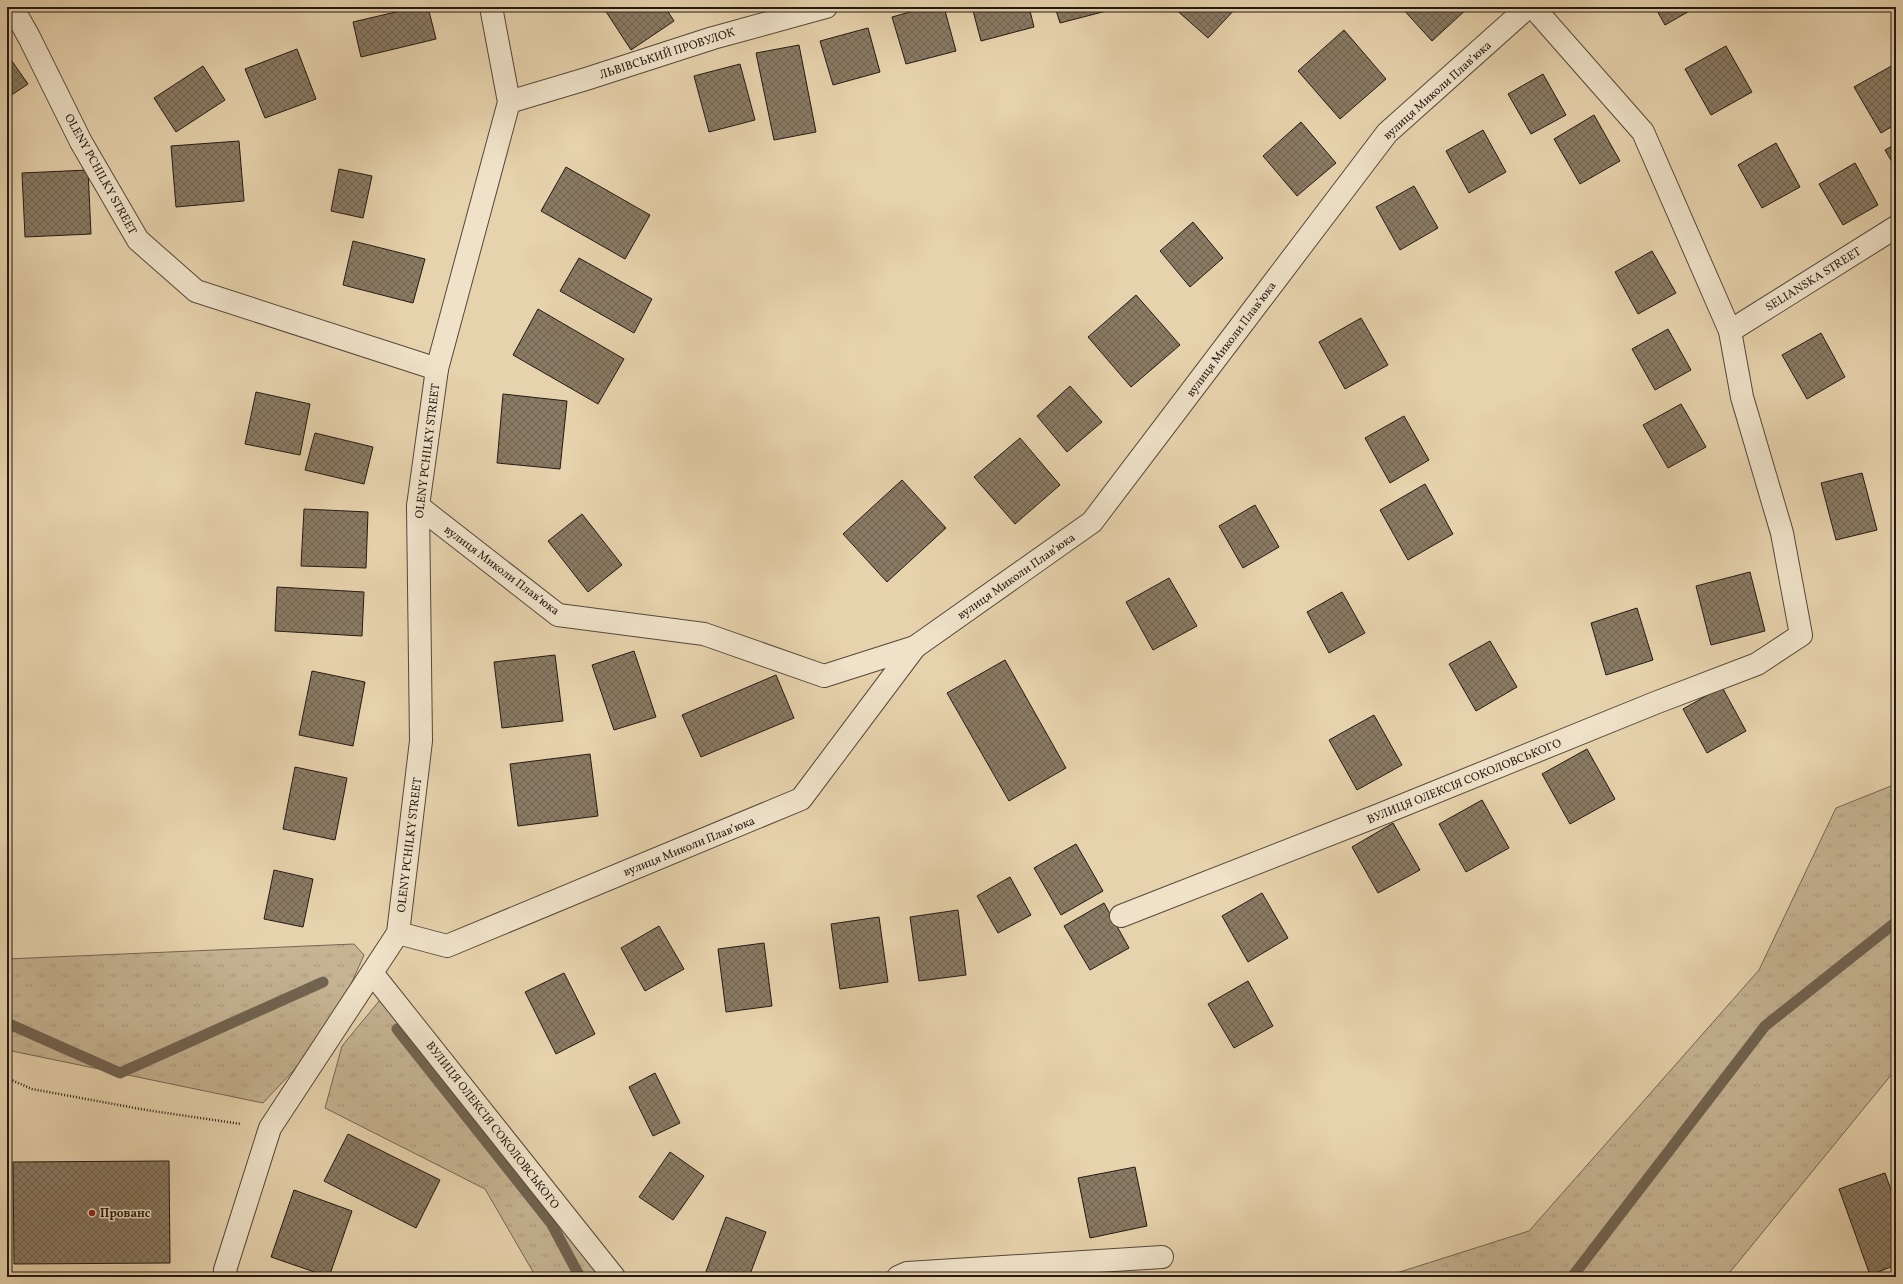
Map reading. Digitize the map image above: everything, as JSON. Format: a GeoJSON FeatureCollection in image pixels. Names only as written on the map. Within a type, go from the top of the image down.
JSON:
{"type":"FeatureCollection","features":[{"type":"Feature","properties":{"kind":"street","name":"OLENY PCHILKY STREET"},"geometry":{"type":"LineString","coordinates":[[12,7],[29,37],[81,142],[138,240],[196,291],[437,369]]}},
{"type":"Feature","properties":{"kind":"street","name":"OLENY PCHILKY STREET"},"geometry":{"type":"LineString","coordinates":[[227,1277],[225,1270],[270,1128],[398,933],[421,741],[418,506],[437,369],[509,102],[491,7]]}},
{"type":"Feature","properties":{"kind":"street","name":"ЛЬВІВСЬКИЙ ПРОВУЛОК"},"geometry":{"type":"LineString","coordinates":[[509,102],[713,38],[826,7]]}},
{"type":"Feature","properties":{"kind":"street","name":"вулиця Миколи Плавʼюка"},"geometry":{"type":"LineString","coordinates":[[418,506],[558,615],[704,634],[824,676],[915,647],[1092,522],[1387,133],[1528,7]]}},
{"type":"Feature","properties":{"kind":"street"},"geometry":{"type":"LineString","coordinates":[[1533,7],[1643,132],[1730,331]]}},
{"type":"Feature","properties":{"kind":"street","name":"SELIANSKA STREET"},"geometry":{"type":"LineString","coordinates":[[1730,331],[1896,227]]}},
{"type":"Feature","properties":{"kind":"street","name":"ВУЛИЦЯ ОЛЕКСІЯ СОКОЛОВСЬКОГО"},"geometry":{"type":"LineString","coordinates":[[1121,916],[1386,812],[1655,703],[1757,664],[1801,635],[1782,533],[1742,397],[1730,331]]}},
{"type":"Feature","properties":{"kind":"street","name":"вулиця Миколи Плавʼюка"},"geometry":{"type":"LineString","coordinates":[[398,933],[447,946],[801,799],[915,647]]}},
{"type":"Feature","properties":{"kind":"street","name":"ВУЛИЦЯ ОЛЕКСІЯ СОКОЛОВСЬКОГО"},"geometry":{"type":"LineString","coordinates":[[372,973],[614,1277]]}},
{"type":"Feature","properties":{"kind":"street"},"geometry":{"type":"LineString","coordinates":[[898,1277],[907,1273],[1162,1257]]}},
{"type":"Feature","properties":{"kind":"path"},"geometry":{"type":"LineString","coordinates":[[7,1078],[32,1089],[146,1110],[270,1128]]}},
{"type":"Feature","properties":{"kind":"green space"},"geometry":{"type":"Polygon","coordinates":[[[1896,784],[1896,1069],[1726,1277],[1384,1277],[1529,1231],[1759,970],[1836,808],[1896,784]]]}},
{"type":"Feature","properties":{"kind":"green space"},"geometry":{"type":"Polygon","coordinates":[[[354,944],[364,955],[348,991],[306,1057],[263,1103],[7,1050],[7,959],[354,944]]]}},
{"type":"Feature","properties":{"kind":"green space"},"geometry":{"type":"Polygon","coordinates":[[[380,1000],[607,1277],[536,1277],[485,1189],[325,1108],[342,1046],[380,1000]]]}},
{"type":"Feature","properties":{"kind":"building"},"geometry":{"type":"Polygon","coordinates":[[[417,7],[428,7],[436,39],[361,57],[353,22],[417,7]]]}},
{"type":"Feature","properties":{"kind":"building"},"geometry":{"type":"Polygon","coordinates":[[[603,7],[665,7],[674,21],[631,50],[603,7]]]}},
{"type":"Feature","properties":{"kind":"building"},"geometry":{"type":"Polygon","coordinates":[[[928,7],[944,7],[956,51],[906,64],[892,17],[928,7]]]}},
{"type":"Feature","properties":{"kind":"building"},"geometry":{"type":"Polygon","coordinates":[[[972,7],[1029,7],[1034,27],[981,41],[972,7]]]}},
{"type":"Feature","properties":{"kind":"building"},"geometry":{"type":"Polygon","coordinates":[[[1055,7],[1118,7],[1118,8],[1060,23],[1055,7]]]}},
{"type":"Feature","properties":{"kind":"building"},"geometry":{"type":"Polygon","coordinates":[[[1173,7],[1237,7],[1208,38],[1173,7]]]}},
{"type":"Feature","properties":{"kind":"building"},"geometry":{"type":"Polygon","coordinates":[[[1401,7],[1469,7],[1432,41],[1401,7]]]}},
{"type":"Feature","properties":{"kind":"building"},"geometry":{"type":"Polygon","coordinates":[[[1655,7],[1692,7],[1693,9],[1665,25],[1655,7]]]}},
{"type":"Feature","properties":{"kind":"building"},"geometry":{"type":"Polygon","coordinates":[[[868,28],[880,72],[833,85],[820,41],[868,28]]]}},
{"type":"Feature","properties":{"kind":"building"},"geometry":{"type":"Polygon","coordinates":[[[1344,30],[1386,79],[1340,119],[1298,71],[1344,30]]]}},
{"type":"Feature","properties":{"kind":"building"},"geometry":{"type":"Polygon","coordinates":[[[799,45],[816,132],[774,140],[756,53],[799,45]]]}},
{"type":"Feature","properties":{"kind":"building"},"geometry":{"type":"Polygon","coordinates":[[[1726,46],[1752,92],[1711,115],[1685,69],[1726,46]]]}},
{"type":"Feature","properties":{"kind":"building"},"geometry":{"type":"Polygon","coordinates":[[[297,49],[316,99],[265,118],[245,69],[297,49]]]}},
{"type":"Feature","properties":{"kind":"building"},"geometry":{"type":"Polygon","coordinates":[[[7,54],[28,84],[7,98],[7,54]]]}},
{"type":"Feature","properties":{"kind":"building"},"geometry":{"type":"Polygon","coordinates":[[[740,64],[755,120],[709,132],[694,76],[740,64]]]}},
{"type":"Feature","properties":{"kind":"building"},"geometry":{"type":"Polygon","coordinates":[[[1895,64],[1896,124],[1881,133],[1854,87],[1895,64]]]}},
{"type":"Feature","properties":{"kind":"building"},"geometry":{"type":"Polygon","coordinates":[[[203,66],[225,100],[176,132],[154,98],[203,66]]]}},
{"type":"Feature","properties":{"kind":"building"},"geometry":{"type":"Polygon","coordinates":[[[1543,74],[1566,115],[1531,134],[1508,94],[1543,74]]]}},
{"type":"Feature","properties":{"kind":"building"},"geometry":{"type":"Polygon","coordinates":[[[1594,115],[1620,161],[1580,184],[1554,139],[1594,115]]]}},
{"type":"Feature","properties":{"kind":"building"},"geometry":{"type":"Polygon","coordinates":[[[1301,122],[1336,163],[1297,196],[1263,156],[1301,122]]]}},
{"type":"Feature","properties":{"kind":"building"},"geometry":{"type":"Polygon","coordinates":[[[1483,130],[1506,172],[1469,193],[1446,151],[1483,130]]]}},
{"type":"Feature","properties":{"kind":"building"},"geometry":{"type":"Polygon","coordinates":[[[239,141],[244,201],[176,207],[171,146],[239,141]]]}},
{"type":"Feature","properties":{"kind":"building"},"geometry":{"type":"Polygon","coordinates":[[[1776,143],[1800,187],[1762,208],[1738,165],[1776,143]]]}},
{"type":"Feature","properties":{"kind":"building"},"geometry":{"type":"Polygon","coordinates":[[[1896,144],[1896,169],[1885,150],[1896,144]]]}},
{"type":"Feature","properties":{"kind":"building"},"geometry":{"type":"Polygon","coordinates":[[[1855,163],[1878,205],[1843,225],[1819,184],[1855,163]]]}},
{"type":"Feature","properties":{"kind":"building"},"geometry":{"type":"Polygon","coordinates":[[[566,167],[650,215],[625,259],[541,211],[566,167]]]}},
{"type":"Feature","properties":{"kind":"building"},"geometry":{"type":"Polygon","coordinates":[[[339,169],[372,176],[363,218],[331,211],[339,169]]]}},
{"type":"Feature","properties":{"kind":"building"},"geometry":{"type":"Polygon","coordinates":[[[88,170],[91,234],[25,237],[22,173],[88,170]]]}},
{"type":"Feature","properties":{"kind":"building"},"geometry":{"type":"Polygon","coordinates":[[[1414,186],[1438,228],[1400,250],[1376,207],[1414,186]]]}},
{"type":"Feature","properties":{"kind":"building"},"geometry":{"type":"Polygon","coordinates":[[[1193,222],[1223,258],[1190,287],[1160,251],[1193,222]]]}},
{"type":"Feature","properties":{"kind":"building"},"geometry":{"type":"Polygon","coordinates":[[[353,241],[425,259],[413,303],[343,285],[353,241]]]}},
{"type":"Feature","properties":{"kind":"building"},"geometry":{"type":"Polygon","coordinates":[[[1652,251],[1676,293],[1638,314],[1615,272],[1652,251]]]}},
{"type":"Feature","properties":{"kind":"building"},"geometry":{"type":"Polygon","coordinates":[[[579,258],[652,299],[634,333],[560,291],[579,258]]]}},
{"type":"Feature","properties":{"kind":"building"},"geometry":{"type":"Polygon","coordinates":[[[1136,295],[1180,345],[1131,387],[1088,337],[1136,295]]]}},
{"type":"Feature","properties":{"kind":"building"},"geometry":{"type":"Polygon","coordinates":[[[538,309],[624,359],[598,404],[513,355],[538,309]]]}},
{"type":"Feature","properties":{"kind":"building"},"geometry":{"type":"Polygon","coordinates":[[[1361,318],[1388,365],[1345,389],[1319,342],[1361,318]]]}},
{"type":"Feature","properties":{"kind":"building"},"geometry":{"type":"Polygon","coordinates":[[[1668,329],[1691,370],[1655,390],[1632,349],[1668,329]]]}},
{"type":"Feature","properties":{"kind":"building"},"geometry":{"type":"Polygon","coordinates":[[[1821,333],[1845,377],[1807,399],[1782,355],[1821,333]]]}},
{"type":"Feature","properties":{"kind":"building"},"geometry":{"type":"Polygon","coordinates":[[[1070,386],[1102,422],[1067,452],[1037,416],[1070,386]]]}},
{"type":"Feature","properties":{"kind":"building"},"geometry":{"type":"Polygon","coordinates":[[[256,392],[310,404],[300,455],[245,444],[256,392]]]}},
{"type":"Feature","properties":{"kind":"building"},"geometry":{"type":"Polygon","coordinates":[[[503,394],[567,401],[560,469],[497,463],[503,394]]]}},
{"type":"Feature","properties":{"kind":"building"},"geometry":{"type":"Polygon","coordinates":[[[1681,404],[1706,447],[1668,468],[1643,425],[1681,404]]]}},
{"type":"Feature","properties":{"kind":"building"},"geometry":{"type":"Polygon","coordinates":[[[1404,416],[1429,460],[1390,483],[1365,438],[1404,416]]]}},
{"type":"Feature","properties":{"kind":"building"},"geometry":{"type":"Polygon","coordinates":[[[315,433],[373,447],[364,484],[305,470],[315,433]]]}},
{"type":"Feature","properties":{"kind":"building"},"geometry":{"type":"Polygon","coordinates":[[[1020,438],[1060,485],[1015,524],[974,477],[1020,438]]]}},
{"type":"Feature","properties":{"kind":"building"},"geometry":{"type":"Polygon","coordinates":[[[1862,473],[1877,530],[1836,540],[1821,483],[1862,473]]]}},
{"type":"Feature","properties":{"kind":"building"},"geometry":{"type":"Polygon","coordinates":[[[902,480],[946,528],[887,582],[843,534],[902,480]]]}},
{"type":"Feature","properties":{"kind":"building"},"geometry":{"type":"Polygon","coordinates":[[[1425,484],[1453,534],[1408,560],[1380,510],[1425,484]]]}},
{"type":"Feature","properties":{"kind":"building"},"geometry":{"type":"Polygon","coordinates":[[[1255,505],[1279,547],[1243,568],[1219,526],[1255,505]]]}},
{"type":"Feature","properties":{"kind":"building"},"geometry":{"type":"Polygon","coordinates":[[[304,509],[368,512],[366,568],[301,566],[304,509]]]}},
{"type":"Feature","properties":{"kind":"building"},"geometry":{"type":"Polygon","coordinates":[[[582,514],[622,565],[588,592],[548,541],[582,514]]]}},
{"type":"Feature","properties":{"kind":"building"},"geometry":{"type":"Polygon","coordinates":[[[1750,572],[1765,631],[1711,645],[1696,586],[1750,572]]]}},
{"type":"Feature","properties":{"kind":"building"},"geometry":{"type":"Polygon","coordinates":[[[1169,578],[1197,626],[1153,650],[1126,602],[1169,578]]]}},
{"type":"Feature","properties":{"kind":"building"},"geometry":{"type":"Polygon","coordinates":[[[277,587],[364,592],[362,636],[275,631],[277,587]]]}},
{"type":"Feature","properties":{"kind":"building"},"geometry":{"type":"Polygon","coordinates":[[[1342,592],[1365,633],[1329,653],[1307,612],[1342,592]]]}},
{"type":"Feature","properties":{"kind":"building"},"geometry":{"type":"Polygon","coordinates":[[[1637,608],[1653,660],[1606,675],[1591,623],[1637,608]]]}},
{"type":"Feature","properties":{"kind":"building"},"geometry":{"type":"Polygon","coordinates":[[[1490,641],[1517,687],[1476,711],[1449,664],[1490,641]]]}},
{"type":"Feature","properties":{"kind":"building"},"geometry":{"type":"Polygon","coordinates":[[[634,651],[656,717],[614,730],[592,665],[634,651]]]}},
{"type":"Feature","properties":{"kind":"building"},"geometry":{"type":"Polygon","coordinates":[[[555,655],[563,721],[502,728],[494,662],[555,655]]]}},
{"type":"Feature","properties":{"kind":"building"},"geometry":{"type":"Polygon","coordinates":[[[1005,660],[1066,768],[1009,801],[947,693],[1005,660]]]}},
{"type":"Feature","properties":{"kind":"building"},"geometry":{"type":"Polygon","coordinates":[[[312,671],[365,682],[353,746],[299,735],[312,671]]]}},
{"type":"Feature","properties":{"kind":"building"},"geometry":{"type":"Polygon","coordinates":[[[776,675],[794,718],[701,757],[682,715],[776,675]]]}},
{"type":"Feature","properties":{"kind":"building"},"geometry":{"type":"Polygon","coordinates":[[[1722,687],[1746,731],[1707,753],[1683,709],[1722,687]]]}},
{"type":"Feature","properties":{"kind":"building"},"geometry":{"type":"Polygon","coordinates":[[[1374,715],[1402,765],[1357,790],[1329,740],[1374,715]]]}},
{"type":"Feature","properties":{"kind":"building"},"geometry":{"type":"Polygon","coordinates":[[[1587,749],[1615,799],[1570,824],[1542,774],[1587,749]]]}},
{"type":"Feature","properties":{"kind":"building"},"geometry":{"type":"Polygon","coordinates":[[[590,754],[598,816],[518,826],[510,764],[590,754]]]}},
{"type":"Feature","properties":{"kind":"building"},"geometry":{"type":"Polygon","coordinates":[[[295,767],[347,778],[335,840],[283,829],[295,767]]]}},
{"type":"Feature","properties":{"kind":"building"},"geometry":{"type":"Polygon","coordinates":[[[1482,800],[1509,848],[1466,872],[1439,824],[1482,800]]]}},
{"type":"Feature","properties":{"kind":"building"},"geometry":{"type":"Polygon","coordinates":[[[1393,823],[1420,870],[1378,893],[1352,847],[1393,823]]]}},
{"type":"Feature","properties":{"kind":"building"},"geometry":{"type":"Polygon","coordinates":[[[1076,844],[1103,891],[1061,915],[1034,868],[1076,844]]]}},
{"type":"Feature","properties":{"kind":"building"},"geometry":{"type":"Polygon","coordinates":[[[274,870],[313,879],[303,927],[264,919],[274,870]]]}},
{"type":"Feature","properties":{"kind":"building"},"geometry":{"type":"Polygon","coordinates":[[[1010,877],[1031,915],[998,933],[977,896],[1010,877]]]}},
{"type":"Feature","properties":{"kind":"building"},"geometry":{"type":"Polygon","coordinates":[[[1262,893],[1288,938],[1248,962],[1222,916],[1262,893]]]}},
{"type":"Feature","properties":{"kind":"building"},"geometry":{"type":"Polygon","coordinates":[[[1104,903],[1129,948],[1090,970],[1064,926],[1104,903]]]}},
{"type":"Feature","properties":{"kind":"building"},"geometry":{"type":"Polygon","coordinates":[[[958,910],[966,975],[919,981],[910,917],[958,910]]]}},
{"type":"Feature","properties":{"kind":"building"},"geometry":{"type":"Polygon","coordinates":[[[879,917],[888,982],[840,989],[831,924],[879,917]]]}},
{"type":"Feature","properties":{"kind":"building"},"geometry":{"type":"Polygon","coordinates":[[[659,926],[684,969],[645,991],[621,948],[659,926]]]}},
{"type":"Feature","properties":{"kind":"building"},"geometry":{"type":"Polygon","coordinates":[[[764,943],[772,1006],[726,1012],[718,949],[764,943]]]}},
{"type":"Feature","properties":{"kind":"building"},"geometry":{"type":"Polygon","coordinates":[[[564,973],[595,1034],[556,1054],[525,992],[564,973]]]}},
{"type":"Feature","properties":{"kind":"building"},"geometry":{"type":"Polygon","coordinates":[[[1248,981],[1273,1026],[1234,1048],[1208,1004],[1248,981]]]}},
{"type":"Feature","properties":{"kind":"building"},"geometry":{"type":"Polygon","coordinates":[[[655,1073],[680,1123],[653,1136],[629,1087],[655,1073]]]}},
{"type":"Feature","properties":{"kind":"building"},"geometry":{"type":"Polygon","coordinates":[[[348,1134],[440,1180],[416,1228],[324,1181],[348,1134]]]}},
{"type":"Feature","properties":{"kind":"building"},"geometry":{"type":"Polygon","coordinates":[[[670,1152],[704,1176],[673,1220],[639,1197],[670,1152]]]}},
{"type":"Feature","properties":{"kind":"building","name":"Прованс"},"geometry":{"type":"Polygon","coordinates":[[[169,1161],[170,1263],[14,1264],[13,1162],[169,1161]]]}},
{"type":"Feature","properties":{"kind":"building"},"geometry":{"type":"Polygon","coordinates":[[[1135,1167],[1147,1226],[1090,1238],[1078,1178],[1135,1167]]]}},
{"type":"Feature","properties":{"kind":"building"},"geometry":{"type":"Polygon","coordinates":[[[1885,1173],[1896,1204],[1896,1265],[1870,1275],[1839,1189],[1885,1173]]]}},
{"type":"Feature","properties":{"kind":"building"},"geometry":{"type":"Polygon","coordinates":[[[294,1190],[352,1211],[329,1277],[271,1257],[294,1190]]]}},
{"type":"Feature","properties":{"kind":"building"},"geometry":{"type":"Polygon","coordinates":[[[726,1217],[766,1232],[749,1277],[704,1277],[726,1217]]]}},
{"type":"Feature","properties":{"kind":"waterway"},"geometry":{"type":"LineString","coordinates":[[1572,1277],[1765,1026],[1896,922]]}},
{"type":"Feature","properties":{"kind":"waterway"},"geometry":{"type":"LineString","coordinates":[[7,1023],[120,1073],[323,982]]}},
{"type":"Feature","properties":{"kind":"waterway"},"geometry":{"type":"LineString","coordinates":[[397,1029],[551,1223],[580,1277]]}},
{"type":"Feature","properties":{"kind":"place","name":"Прованс"},"geometry":{"type":"Point","coordinates":[92,1213]}}]}
